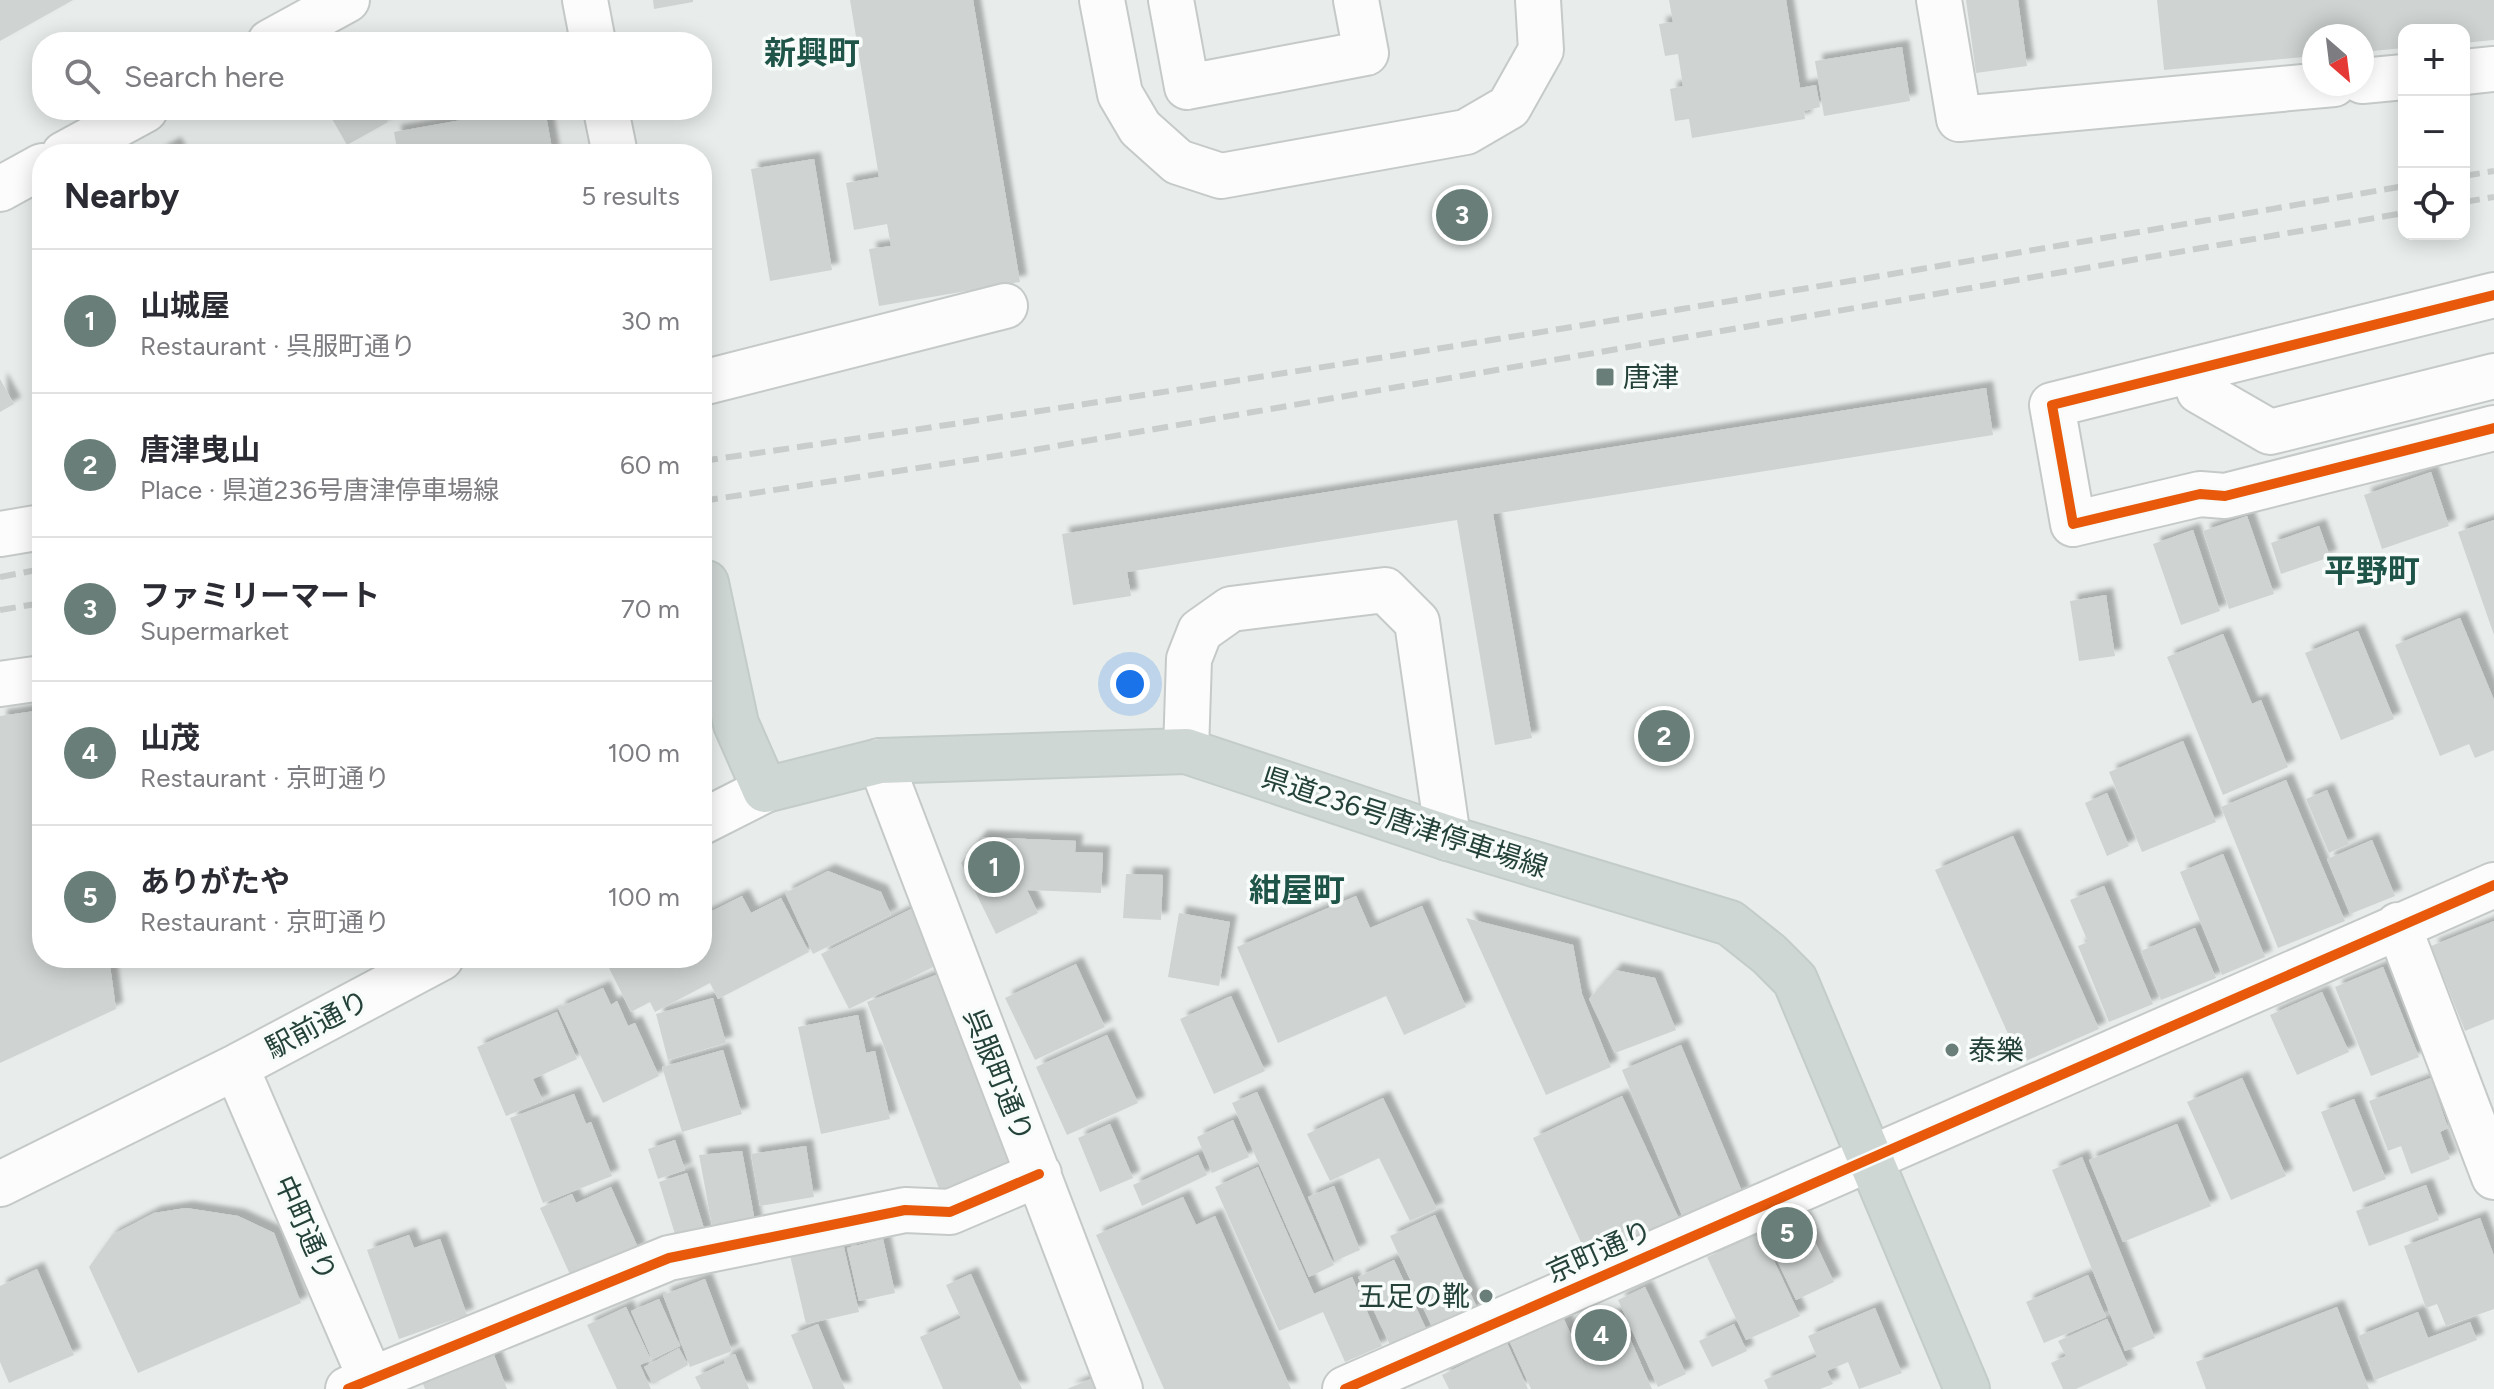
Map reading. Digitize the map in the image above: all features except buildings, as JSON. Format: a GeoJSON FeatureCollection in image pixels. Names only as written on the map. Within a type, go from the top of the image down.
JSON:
{"type":"FeatureCollection","features":[{"type":"Feature","properties":{"kind":"main road"},"geometry":{"type":"LineString","coordinates":[[712,618],[736,724],[765,790]]}},
{"type":"Feature","properties":{"kind":"main road","name":"県道236号唐津停車場線"},"geometry":{"type":"LineString","coordinates":[[765,790],[880,761],[1186,751],[1448,838],[1730,923],[1769,954],[1795,980],[1967,1389]]}},
{"type":"Feature","properties":{"kind":"street"},"geometry":{"type":"LineString","coordinates":[[288,32],[347,0]]}},
{"type":"Feature","properties":{"kind":"street"},"geometry":{"type":"LineString","coordinates":[[585,0],[591,32]]}},
{"type":"Feature","properties":{"kind":"street"},"geometry":{"type":"LineString","coordinates":[[1356,0],[1366,53],[1187,87],[1172,7],[1105,13],[1120,94],[1140,128],[1178,162],[1221,176],[1466,132],[1509,107],[1541,50],[1538,0]]}},
{"type":"Feature","properties":{"kind":"street"},"geometry":{"type":"LineString","coordinates":[[1939,0],[1959,119],[2302,87]]}},
{"type":"Feature","properties":{"kind":"street"},"geometry":{"type":"LineString","coordinates":[[2470,71],[2494,69]]}},
{"type":"Feature","properties":{"kind":"street"},"geometry":{"type":"LineString","coordinates":[[2374,80],[2398,78]]}},
{"type":"Feature","properties":{"kind":"street"},"geometry":{"type":"LineString","coordinates":[[82,144],[127,120]]}},
{"type":"Feature","properties":{"kind":"street"},"geometry":{"type":"LineString","coordinates":[[608,120],[613,144]]}},
{"type":"Feature","properties":{"kind":"street"},"geometry":{"type":"LineString","coordinates":[[0,189],[32,171]]}},
{"type":"Feature","properties":{"kind":"street"},"geometry":{"type":"LineString","coordinates":[[2494,295],[2052,405],[2073,524],[2200,494],[2225,496],[2494,428]]}},
{"type":"Feature","properties":{"kind":"street"},"geometry":{"type":"LineString","coordinates":[[712,380],[1005,306]]}},
{"type":"Feature","properties":{"kind":"street"},"geometry":{"type":"LineString","coordinates":[[2193,370],[2199,391],[2270,432],[2494,376]]}},
{"type":"Feature","properties":{"kind":"street"},"geometry":{"type":"LineString","coordinates":[[0,534],[32,529]]}},
{"type":"Feature","properties":{"kind":"street"},"geometry":{"type":"LineString","coordinates":[[1186,751],[1189,659],[1200,631],[1231,609],[1385,590],[1417,622],[1448,838]]}},
{"type":"Feature","properties":{"kind":"street"},"geometry":{"type":"LineString","coordinates":[[0,684],[32,679]]}},
{"type":"Feature","properties":{"kind":"street","name":"呉服町通り"},"geometry":{"type":"LineString","coordinates":[[880,761],[1120,1389]]}},
{"type":"Feature","properties":{"kind":"street"},"geometry":{"type":"LineString","coordinates":[[712,817],[765,790]]}},
{"type":"Feature","properties":{"kind":"street","name":"京町通り"},"geometry":{"type":"LineString","coordinates":[[1345,1389],[2494,885]]}},
{"type":"Feature","properties":{"kind":"street"},"geometry":{"type":"LineString","coordinates":[[2398,925],[2494,1177]]}},
{"type":"Feature","properties":{"kind":"street","name":"駅前通り"},"geometry":{"type":"LineString","coordinates":[[0,1184],[236,1067],[422,968]]}},
{"type":"Feature","properties":{"kind":"street","name":"中町通り"},"geometry":{"type":"LineString","coordinates":[[236,1067],[365,1385]]}},
{"type":"Feature","properties":{"kind":"street"},"geometry":{"type":"LineString","coordinates":[[365,1385],[669,1258],[905,1210],[950,1212],[1039,1174]]}},
{"type":"Feature","properties":{"kind":"railway"},"geometry":{"type":"LineString","coordinates":[[2470,175],[2494,171]]}},
{"type":"Feature","properties":{"kind":"railway"},"geometry":{"type":"LineString","coordinates":[[712,459],[1554,330],[2398,187]]}},
{"type":"Feature","properties":{"kind":"railway"},"geometry":{"type":"LineString","coordinates":[[2470,201],[2494,197]]}},
{"type":"Feature","properties":{"kind":"railway"},"geometry":{"type":"LineString","coordinates":[[712,499],[1016,453],[2398,214]]}},
{"type":"Feature","properties":{"kind":"railway"},"geometry":{"type":"LineString","coordinates":[[0,577],[32,571]]}},
{"type":"Feature","properties":{"kind":"railway"},"geometry":{"type":"LineString","coordinates":[[0,610],[32,605]]}},
{"type":"Feature","properties":{"kind":"cycle path"},"geometry":{"type":"LineString","coordinates":[[2494,295],[2052,405],[2073,524],[2200,494],[2225,496],[2494,428]]}},
{"type":"Feature","properties":{"kind":"cycle path"},"geometry":{"type":"LineString","coordinates":[[1345,1389],[2494,885]]}},
{"type":"Feature","properties":{"kind":"cycle path"},"geometry":{"type":"LineString","coordinates":[[348,1389],[669,1258],[905,1210],[950,1212],[1039,1174]]}},
{"type":"Feature","properties":{"kind":"place","name":"ファミリーマート"},"geometry":{"type":"Point","coordinates":[1462,215]}},
{"type":"Feature","properties":{"kind":"place","name":"唐津"},"geometry":{"type":"Point","coordinates":[1605,377]}},
{"type":"Feature","properties":{"kind":"place","name":"唐津曳山"},"geometry":{"type":"Point","coordinates":[1664,736]}},
{"type":"Feature","properties":{"kind":"place","name":"山城屋"},"geometry":{"type":"Point","coordinates":[994,867]}},
{"type":"Feature","properties":{"kind":"place","name":"泰樂"},"geometry":{"type":"Point","coordinates":[1952,1050]}},
{"type":"Feature","properties":{"kind":"place","name":"ありがたや"},"geometry":{"type":"Point","coordinates":[1787,1233]}},
{"type":"Feature","properties":{"kind":"place","name":"五足の靴"},"geometry":{"type":"Point","coordinates":[1486,1296]}},
{"type":"Feature","properties":{"kind":"place","name":"山茂"},"geometry":{"type":"Point","coordinates":[1601,1335]}},
{"type":"Feature","properties":{"kind":"district","name":"新興町"},"geometry":{"type":"Point","coordinates":[812,53]}},
{"type":"Feature","properties":{"kind":"district","name":"平野町"},"geometry":{"type":"Point","coordinates":[2372,571]}},
{"type":"Feature","properties":{"kind":"district","name":"紺屋町"},"geometry":{"type":"Point","coordinates":[1297,890]}}]}
